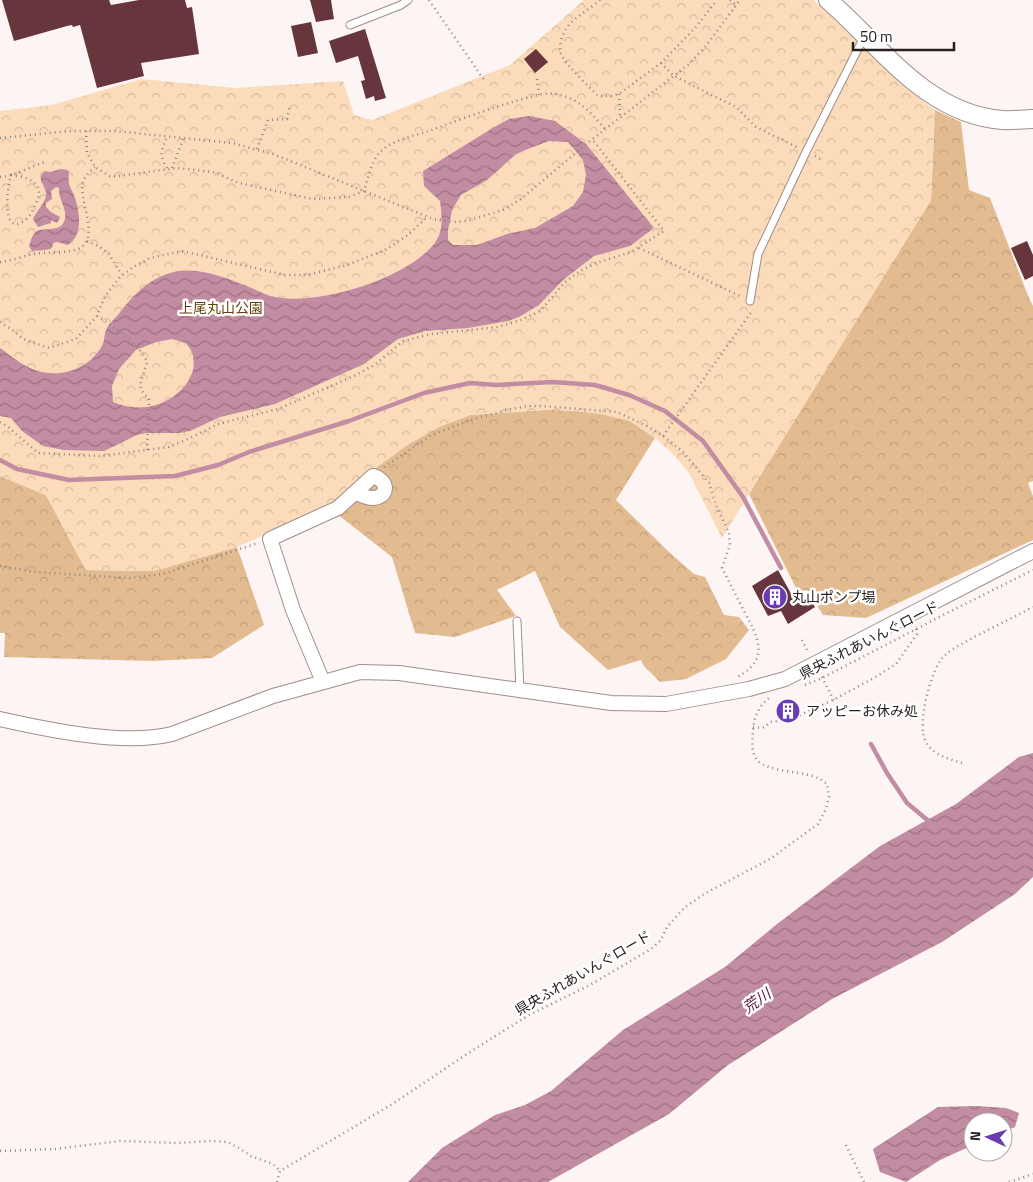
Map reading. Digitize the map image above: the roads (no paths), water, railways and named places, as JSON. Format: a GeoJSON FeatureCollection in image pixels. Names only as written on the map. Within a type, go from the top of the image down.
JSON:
{"type":"FeatureCollection","features":[{"type":"Feature","properties":{"kind":"street"},"geometry":{"type":"LineString","coordinates":[[828,0],[905,75],[940,101],[973,114],[1002,120],[1033,119]]}},
{"type":"Feature","properties":{"kind":"street"},"geometry":{"type":"LineString","coordinates":[[323,682],[293,610],[270,539],[338,508],[373,476],[381,478],[384,483],[385,490],[381,496],[374,498],[366,497],[356,492]]}},
{"type":"Feature","properties":{"kind":"street"},"geometry":{"type":"LineString","coordinates":[[0,719],[54,731],[92,736],[158,738],[274,696],[360,672],[399,673],[611,703],[666,704],[756,687],[785,679],[1033,551]]}},
{"type":"Feature","properties":{"kind":"lane"},"geometry":{"type":"LineString","coordinates":[[350,25],[401,5],[408,0]]}},
{"type":"Feature","properties":{"kind":"lane"},"geometry":{"type":"LineString","coordinates":[[750,300],[758,254],[865,34]]}},
{"type":"Feature","properties":{"kind":"lane"},"geometry":{"type":"LineString","coordinates":[[517,621],[520,690]]}},
{"type":"Feature","properties":{"kind":"water"},"geometry":{"type":"Polygon","coordinates":[[[529,116],[555,121],[586,144],[654,228],[630,246],[594,256],[563,280],[539,305],[519,317],[508,321],[468,328],[425,331],[398,339],[364,364],[275,404],[220,417],[190,431],[137,435],[104,451],[64,450],[43,446],[22,431],[11,418],[0,416],[0,348],[35,370],[55,373],[74,370],[83,366],[97,353],[103,344],[108,326],[136,294],[149,283],[165,275],[184,271],[204,272],[225,278],[270,296],[293,299],[337,293],[360,287],[383,279],[403,268],[421,257],[434,244],[441,229],[440,201],[424,186],[423,171],[509,119],[529,116]],[[549,141],[515,155],[487,180],[461,195],[452,210],[448,230],[448,240],[453,245],[477,245],[507,234],[535,228],[573,206],[583,192],[586,175],[583,160],[568,142],[549,141]],[[172,339],[156,342],[136,350],[119,369],[112,386],[113,402],[132,407],[152,406],[169,400],[184,387],[193,371],[192,353],[186,343],[172,339]]]}},
{"type":"Feature","properties":{"kind":"water"},"geometry":{"type":"Polygon","coordinates":[[[61,169],[69,171],[70,185],[77,204],[79,223],[76,236],[68,245],[57,242],[53,243],[50,249],[32,251],[29,246],[35,232],[57,228],[65,219],[65,211],[59,188],[56,187],[51,191],[52,199],[46,203],[46,207],[60,217],[57,223],[51,220],[51,223],[38,227],[33,219],[46,196],[41,179],[42,174],[45,171],[50,172],[61,169]]]}},
{"type":"Feature","properties":{"kind":"water","name":"荒川"},"geometry":{"type":"Polygon","coordinates":[[[1033,753],[1033,877],[1015,894],[942,942],[832,999],[728,1065],[669,1114],[548,1182],[408,1182],[442,1148],[495,1115],[525,1105],[551,1091],[623,1030],[725,967],[777,924],[880,846],[956,804],[1019,757],[1033,753]]]}},
{"type":"Feature","properties":{"kind":"water"},"geometry":{"type":"Polygon","coordinates":[[[977,1106],[1006,1108],[1019,1113],[1015,1127],[1013,1128],[1013,1112],[963,1112],[963,1150],[940,1160],[906,1182],[880,1172],[873,1149],[938,1107],[977,1106]]]}},
{"type":"Feature","properties":{"kind":"waterway"},"geometry":{"type":"LineString","coordinates":[[0,460],[17,469],[69,480],[175,476],[218,465],[249,452],[349,421],[424,393],[470,383],[496,385],[553,382],[595,385],[629,395],[665,411],[703,441],[743,497],[781,568]]}},
{"type":"Feature","properties":{"kind":"waterway"},"geometry":{"type":"LineString","coordinates":[[871,744],[907,803],[931,823]]}},
{"type":"Feature","properties":{"kind":"place","name":"丸山ポンプ場"},"geometry":{"type":"Point","coordinates":[775,597]}},
{"type":"Feature","properties":{"kind":"place","name":"アッピーお休み処"},"geometry":{"type":"Point","coordinates":[788,711]}},
{"type":"Feature","properties":{"kind":"park label","name":"上尾丸山公園"},"geometry":{"type":"Point","coordinates":[221,308]}}]}
